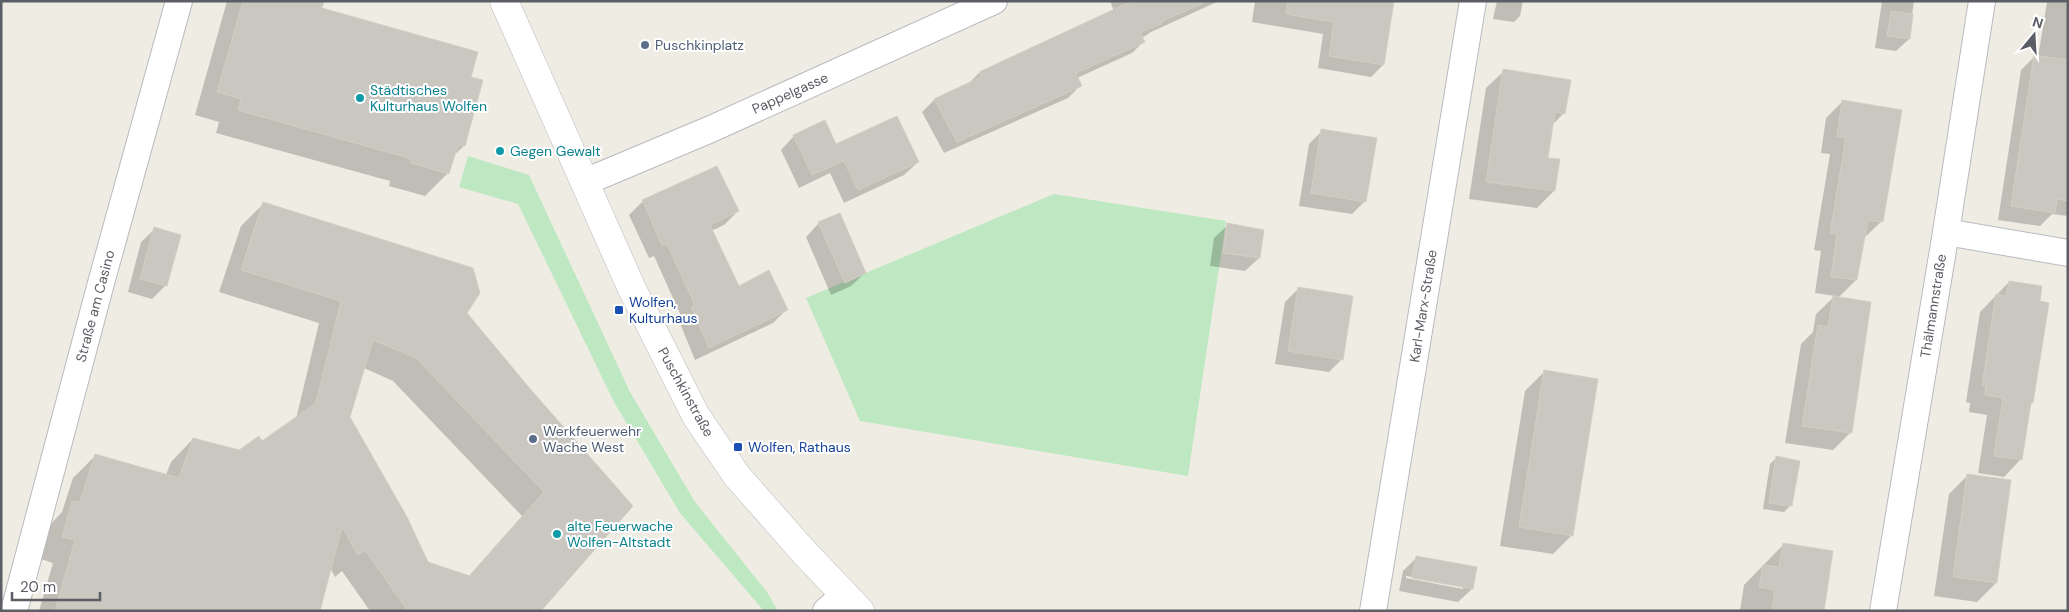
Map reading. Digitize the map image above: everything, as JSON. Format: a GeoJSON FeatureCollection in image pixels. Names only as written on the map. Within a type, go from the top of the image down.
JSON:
{"type":"FeatureCollection","features":[{"type":"Feature","properties":{"kind":"street","name":"Straße am Casino"},"geometry":{"type":"LineString","coordinates":[[14,611],[101,283],[179,1]]}},
{"type":"Feature","properties":{"kind":"street","name":"Puschkinstraße"},"geometry":{"type":"LineString","coordinates":[[504,1],[632,290],[696,416],[737,476],[843,605]]}},
{"type":"Feature","properties":{"kind":"street","name":"Pappelgasse"},"geometry":{"type":"LineString","coordinates":[[584,182],[711,129],[994,1]]}},
{"type":"Feature","properties":{"kind":"street","name":"Karl-Marx-Straße"},"geometry":{"type":"LineString","coordinates":[[1373,611],[1474,1]]}},
{"type":"Feature","properties":{"kind":"street","name":"Thälmannstraße"},"geometry":{"type":"LineString","coordinates":[[1883,611],[1982,1]]}},
{"type":"Feature","properties":{"kind":"street"},"geometry":{"type":"LineString","coordinates":[[1946,232],[2068,253]]}},
{"type":"Feature","properties":{"kind":"green space"},"geometry":{"type":"Polygon","coordinates":[[[468,156],[529,175],[630,392],[695,502],[767,592],[778,611],[764,611],[680,513],[614,402],[518,204],[459,187],[468,156]]]}},
{"type":"Feature","properties":{"kind":"green space"},"geometry":{"type":"Polygon","coordinates":[[[1054,194],[1226,221],[1188,476],[860,421],[806,298],[1054,194]]]}},
{"type":"Feature","properties":{"kind":"building","name":"Städtisches Kulturhaus Wolfen"},"geometry":{"type":"Polygon","coordinates":[[[243,1],[324,1],[322,8],[478,52],[471,77],[483,80],[465,146],[458,145],[449,174],[411,163],[412,159],[238,110],[241,99],[217,92],[243,1]]]}},
{"type":"Feature","properties":{"kind":"building"},"geometry":{"type":"Polygon","coordinates":[[[1132,1],[1207,1],[1161,22],[1162,24],[1140,32],[1145,42],[1076,73],[1082,86],[957,142],[934,99],[981,77],[979,72],[1132,1]]]}},
{"type":"Feature","properties":{"kind":"building"},"geometry":{"type":"Polygon","coordinates":[[[1288,1],[1394,1],[1384,65],[1329,56],[1334,22],[1286,14],[1288,1]]]}},
{"type":"Feature","properties":{"kind":"building"},"geometry":{"type":"Polygon","coordinates":[[[1891,11],[1913,14],[1910,39],[1887,36],[1891,11]]]}},
{"type":"Feature","properties":{"kind":"building"},"geometry":{"type":"Polygon","coordinates":[[[2034,55],[2068,60],[2068,201],[2057,199],[2055,213],[2011,206],[2034,55]]]}},
{"type":"Feature","properties":{"kind":"building"},"geometry":{"type":"Polygon","coordinates":[[[1503,69],[1571,80],[1565,114],[1555,112],[1548,158],[1560,159],[1555,191],[1486,182],[1503,69]]]}},
{"type":"Feature","properties":{"kind":"building"},"geometry":{"type":"Polygon","coordinates":[[[1842,100],[1902,110],[1883,222],[1868,220],[1857,280],[1831,277],[1837,234],[1830,233],[1846,137],[1837,137],[1842,100]]]}},
{"type":"Feature","properties":{"kind":"building"},"geometry":{"type":"Polygon","coordinates":[[[897,116],[919,162],[858,190],[844,161],[812,175],[793,135],[825,120],[836,144],[897,116]]]}},
{"type":"Feature","properties":{"kind":"building"},"geometry":{"type":"Polygon","coordinates":[[[1321,129],[1377,138],[1366,202],[1311,193],[1321,129]]]}},
{"type":"Feature","properties":{"kind":"building"},"geometry":{"type":"Polygon","coordinates":[[[717,166],[739,211],[710,225],[739,286],[769,270],[788,310],[709,348],[691,307],[695,305],[667,244],[662,245],[642,200],[717,166]]]}},
{"type":"Feature","properties":{"kind":"building"},"geometry":{"type":"Polygon","coordinates":[[[263,202],[473,268],[480,293],[467,313],[532,391],[633,506],[541,611],[408,611],[365,550],[358,555],[342,527],[320,611],[55,611],[75,540],[62,537],[72,501],[80,502],[95,454],[179,478],[193,438],[239,450],[259,436],[262,441],[316,403],[341,301],[241,270],[263,202]],[[373,340],[350,417],[407,517],[428,562],[470,576],[544,492],[416,358],[373,340]]]}},
{"type":"Feature","properties":{"kind":"building"},"geometry":{"type":"Polygon","coordinates":[[[840,213],[866,273],[845,283],[818,222],[840,213]]]}},
{"type":"Feature","properties":{"kind":"building"},"geometry":{"type":"Polygon","coordinates":[[[1227,223],[1264,230],[1260,258],[1223,253],[1227,223]]]}},
{"type":"Feature","properties":{"kind":"building"},"geometry":{"type":"Polygon","coordinates":[[[154,227],[181,235],[167,286],[140,279],[154,227]]]}},
{"type":"Feature","properties":{"kind":"building"},"geometry":{"type":"Polygon","coordinates":[[[2009,281],[2042,286],[2040,301],[2049,303],[2022,460],[1994,456],[2003,398],[1985,395],[1986,386],[1982,386],[1996,294],[2006,296],[2009,281]]]}},
{"type":"Feature","properties":{"kind":"building"},"geometry":{"type":"Polygon","coordinates":[[[1298,287],[1353,296],[1343,360],[1288,351],[1298,287]]]}},
{"type":"Feature","properties":{"kind":"building"},"geometry":{"type":"Polygon","coordinates":[[[1833,296],[1871,302],[1852,433],[1802,426],[1818,325],[1828,327],[1833,296]]]}},
{"type":"Feature","properties":{"kind":"building"},"geometry":{"type":"Polygon","coordinates":[[[1544,370],[1598,379],[1573,536],[1519,527],[1544,370]]]}},
{"type":"Feature","properties":{"kind":"building"},"geometry":{"type":"Polygon","coordinates":[[[1776,456],[1800,461],[1792,506],[1769,503],[1776,456]]]}},
{"type":"Feature","properties":{"kind":"building"},"geometry":{"type":"Polygon","coordinates":[[[1967,474],[2011,480],[1997,583],[1953,577],[1967,474]]]}},
{"type":"Feature","properties":{"kind":"building"},"geometry":{"type":"Polygon","coordinates":[[[1783,543],[1833,551],[1824,611],[1772,611],[1775,590],[1759,587],[1763,565],[1779,567],[1783,543]]]}},
{"type":"Feature","properties":{"kind":"building"},"geometry":{"type":"Polygon","coordinates":[[[1416,556],[1477,567],[1473,589],[1412,578],[1416,556]]]}},
{"type":"Feature","properties":{"kind":"place","name":"Puschkinplatz"},"geometry":{"type":"Point","coordinates":[645,45]}},
{"type":"Feature","properties":{"kind":"place","name":"Städtisches Kulturhaus Wolfen"},"geometry":{"type":"Point","coordinates":[360,98]}},
{"type":"Feature","properties":{"kind":"place","name":"Gegen Gewalt"},"geometry":{"type":"Point","coordinates":[500,151]}},
{"type":"Feature","properties":{"kind":"place","name":"Wolfen, Kulturhaus"},"geometry":{"type":"Point","coordinates":[619,310]}},
{"type":"Feature","properties":{"kind":"place","name":"Werkfeuerwehr Wache West"},"geometry":{"type":"Point","coordinates":[533,439]}},
{"type":"Feature","properties":{"kind":"place","name":"Wolfen, Rathaus"},"geometry":{"type":"Point","coordinates":[738,447]}},
{"type":"Feature","properties":{"kind":"place","name":"alte Feuerwache Wolfen-Altstadt"},"geometry":{"type":"Point","coordinates":[557,534]}}]}
